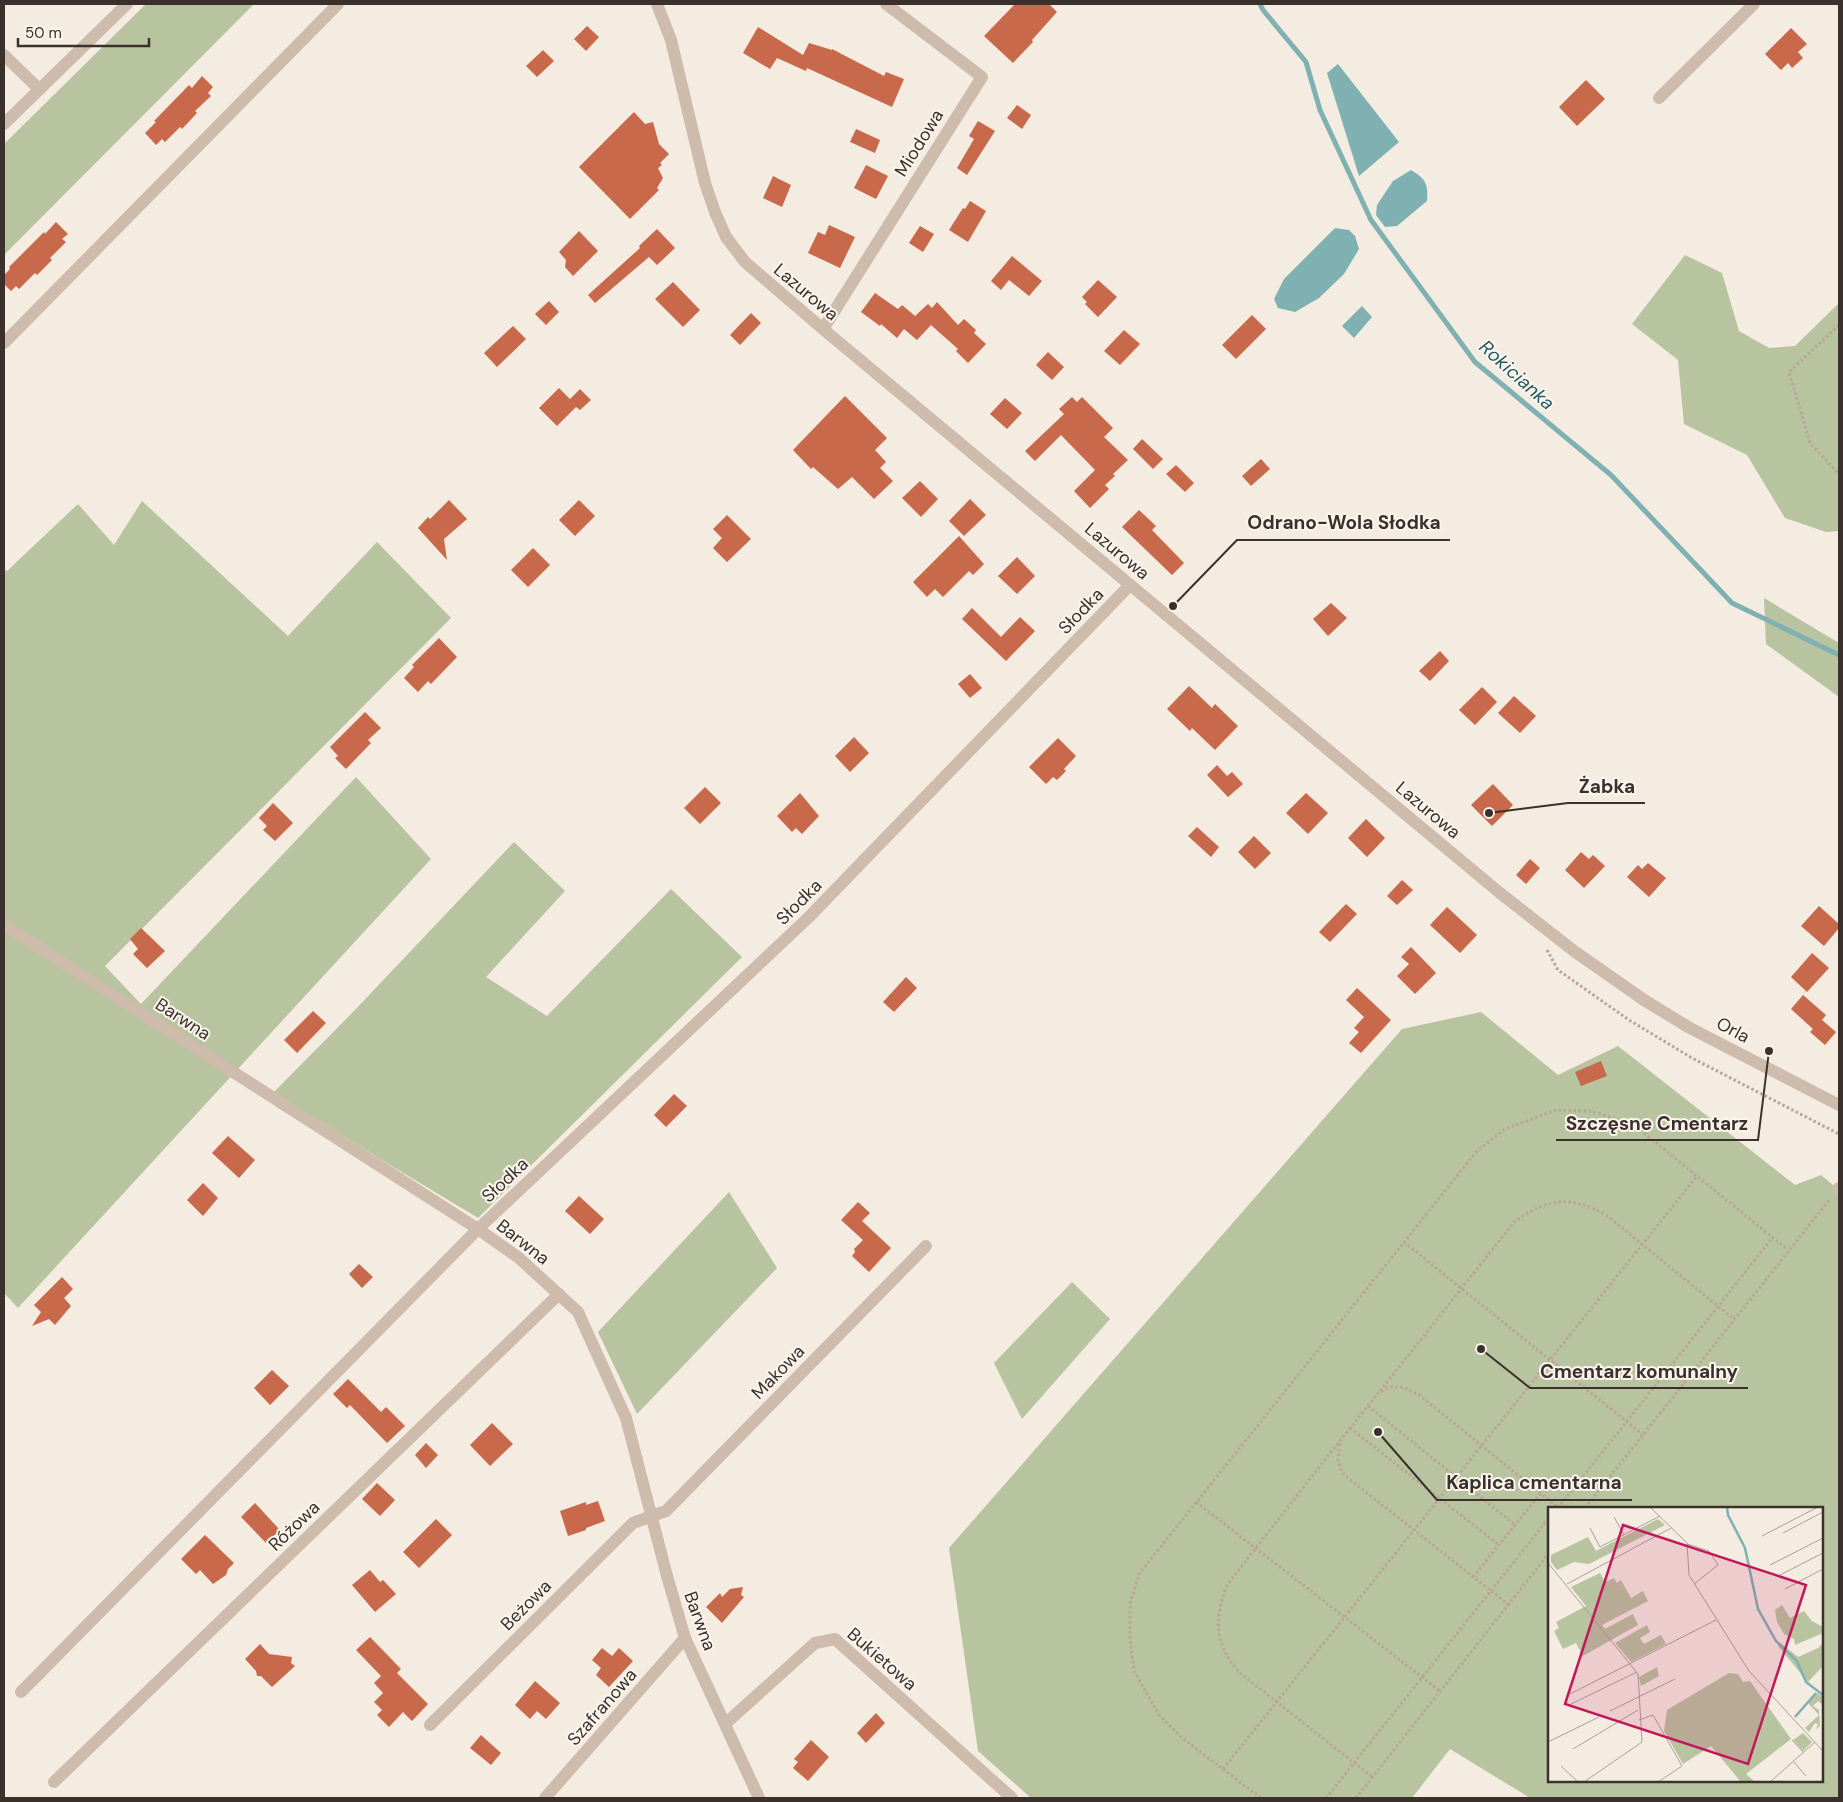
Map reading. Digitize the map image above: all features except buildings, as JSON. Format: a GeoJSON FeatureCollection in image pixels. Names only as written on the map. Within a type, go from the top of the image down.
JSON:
{"type":"FeatureCollection","features":[{"type":"Feature","properties":{"kind":"street"},"geometry":{"type":"LineString","coordinates":[[4,124],[127,4]]}},
{"type":"Feature","properties":{"kind":"street"},"geometry":{"type":"LineString","coordinates":[[4,343],[338,4]]}},
{"type":"Feature","properties":{"kind":"street","name":"Lazurowa"},"geometry":{"type":"LineString","coordinates":[[657,4],[672,40],[706,183],[715,212],[726,237],[745,262],[822,329],[1493,886],[1574,951],[1644,1000],[1690,1028]]}},
{"type":"Feature","properties":{"kind":"street","name":"Miodowa"},"geometry":{"type":"LineString","coordinates":[[822,329],[982,77],[886,4]]}},
{"type":"Feature","properties":{"kind":"street"},"geometry":{"type":"LineString","coordinates":[[1659,98],[1754,4]]}},
{"type":"Feature","properties":{"kind":"street"},"geometry":{"type":"LineString","coordinates":[[4,55],[39,89]]}},
{"type":"Feature","properties":{"kind":"street","name":"Słodka"},"geometry":{"type":"LineString","coordinates":[[21,1692],[478,1229],[808,918],[1130,585]]}},
{"type":"Feature","properties":{"kind":"street","name":"Barwna"},"geometry":{"type":"LineString","coordinates":[[4,925],[478,1229],[519,1258],[578,1312],[626,1418],[666,1576],[685,1638],[759,1798]]}},
{"type":"Feature","properties":{"kind":"street","name":"Orla"},"geometry":{"type":"LineString","coordinates":[[1690,1028],[1839,1105]]}},
{"type":"Feature","properties":{"kind":"street","name":"Makowa"},"geometry":{"type":"LineString","coordinates":[[652,1517],[666,1510],[926,1246]]}},
{"type":"Feature","properties":{"kind":"street","name":"Różowa"},"geometry":{"type":"LineString","coordinates":[[54,1782],[559,1294]]}},
{"type":"Feature","properties":{"kind":"street","name":"Beżowa"},"geometry":{"type":"LineString","coordinates":[[430,1725],[633,1523],[652,1517]]}},
{"type":"Feature","properties":{"kind":"street","name":"Szafranowa"},"geometry":{"type":"LineString","coordinates":[[545,1798],[685,1638]]}},
{"type":"Feature","properties":{"kind":"street","name":"Bukietowa"},"geometry":{"type":"LineString","coordinates":[[725,1724],[815,1643],[835,1639],[1012,1798]]}},
{"type":"Feature","properties":{"kind":"path"},"geometry":{"type":"LineString","coordinates":[[1839,324],[1789,372],[1810,443],[1839,474]]}},
{"type":"Feature","properties":{"kind":"path"},"geometry":{"type":"LineString","coordinates":[[1261,1798],[1182,1737],[1160,1715],[1134,1671],[1130,1638],[1130,1604],[1139,1574],[1476,1152],[1505,1129],[1556,1110],[1590,1111],[1639,1129],[1788,1250]]}},
{"type":"Feature","properties":{"kind":"path"},"geometry":{"type":"LineString","coordinates":[[1223,1769],[1697,1176]]}},
{"type":"Feature","properties":{"kind":"path"},"geometry":{"type":"LineString","coordinates":[[1585,1507],[1788,1250],[1839,1189]]}},
{"type":"Feature","properties":{"kind":"path"},"geometry":{"type":"LineString","coordinates":[[1372,1777],[1240,1673],[1229,1661],[1221,1646],[1218,1626],[1220,1603],[1227,1585],[1350,1428],[1515,1221],[1536,1207],[1561,1202],[1577,1203],[1590,1206],[1606,1214],[1734,1319]]}},
{"type":"Feature","properties":{"kind":"path"},"geometry":{"type":"LineString","coordinates":[[1559,1507],[1773,1237]]}},
{"type":"Feature","properties":{"kind":"path"},"geometry":{"type":"LineString","coordinates":[[1404,1242],[1643,1434]]}},
{"type":"Feature","properties":{"kind":"path"},"geometry":{"type":"LineString","coordinates":[[1378,1393],[1391,1387],[1403,1387],[1413,1391],[1557,1507]]}},
{"type":"Feature","properties":{"kind":"path"},"geometry":{"type":"LineString","coordinates":[[1368,1406],[1516,1524]]}},
{"type":"Feature","properties":{"kind":"path"},"geometry":{"type":"LineString","coordinates":[[1350,1428],[1499,1545]]}},
{"type":"Feature","properties":{"kind":"path"},"geometry":{"type":"LineString","coordinates":[[1340,1441],[1338,1460],[1342,1472],[1348,1478],[1508,1605]]}},
{"type":"Feature","properties":{"kind":"path"},"geometry":{"type":"LineString","coordinates":[[1473,1576],[1541,1494]]}},
{"type":"Feature","properties":{"kind":"path"},"geometry":{"type":"LineString","coordinates":[[1196,1502],[1440,1691]]}},
{"type":"Feature","properties":{"kind":"path"},"geometry":{"type":"LineString","coordinates":[[1326,1798],[1548,1519]]}},
{"type":"Feature","properties":{"kind":"path"},"geometry":{"type":"LineString","coordinates":[[1356,1798],[1548,1554]]}},
{"type":"Feature","properties":{"kind":"green space"},"geometry":{"type":"Polygon","coordinates":[[[146,4],[254,4],[4,255],[4,144],[146,4]]]}},
{"type":"Feature","properties":{"kind":"green space"},"geometry":{"type":"Polygon","coordinates":[[[1685,255],[1722,273],[1739,331],[1769,348],[1795,346],[1839,303],[1839,531],[1826,532],[1785,518],[1747,455],[1684,424],[1678,360],[1632,324],[1685,255]]]}},
{"type":"Feature","properties":{"kind":"green space"},"geometry":{"type":"Polygon","coordinates":[[[142,501],[288,636],[377,542],[451,618],[105,966],[141,1004],[356,777],[431,859],[18,1308],[4,1293],[4,569],[7,571],[78,504],[114,545],[142,501]]]}},
{"type":"Feature","properties":{"kind":"green space"},"geometry":{"type":"Polygon","coordinates":[[[1764,598],[1839,643],[1839,697],[1766,644],[1764,598]]]}},
{"type":"Feature","properties":{"kind":"green space"},"geometry":{"type":"Polygon","coordinates":[[[514,842],[565,891],[486,977],[547,1016],[671,889],[742,957],[478,1218],[274,1092],[353,1012],[514,842]]]}},
{"type":"Feature","properties":{"kind":"green space"},"geometry":{"type":"Polygon","coordinates":[[[1481,1012],[1558,1075],[1618,1046],[1795,1185],[1821,1175],[1839,1190],[1839,1798],[1530,1798],[1450,1749],[1412,1798],[1031,1798],[978,1751],[949,1548],[1402,1029],[1481,1012]]]}},
{"type":"Feature","properties":{"kind":"green space"},"geometry":{"type":"Polygon","coordinates":[[[729,1192],[777,1268],[637,1414],[598,1332],[729,1192]]]}},
{"type":"Feature","properties":{"kind":"green space"},"geometry":{"type":"Polygon","coordinates":[[[1072,1282],[1110,1319],[1022,1419],[994,1363],[1072,1282]]]}},
{"type":"Feature","properties":{"kind":"water"},"geometry":{"type":"Polygon","coordinates":[[[1338,64],[1399,142],[1359,176],[1327,73],[1338,64]]]}},
{"type":"Feature","properties":{"kind":"water"},"geometry":{"type":"Polygon","coordinates":[[[1411,170],[1425,182],[1427,201],[1397,226],[1385,227],[1376,215],[1377,205],[1393,181],[1411,170]]]}},
{"type":"Feature","properties":{"kind":"water"},"geometry":{"type":"Polygon","coordinates":[[[1335,228],[1349,230],[1355,236],[1359,249],[1344,274],[1319,298],[1295,312],[1278,308],[1274,299],[1284,279],[1335,228]]]}},
{"type":"Feature","properties":{"kind":"water"},"geometry":{"type":"Polygon","coordinates":[[[1362,306],[1372,317],[1354,338],[1342,326],[1362,306]]]}},
{"type":"Feature","properties":{"kind":"waterway","name":"Rokicianka"},"geometry":{"type":"LineString","coordinates":[[1260,4],[1306,62],[1320,110],[1371,220],[1475,362],[1611,475],[1732,603],[1839,655]]}},
{"type":"Feature","properties":{"kind":"place","name":"Odrano-Wola Słodka"},"geometry":{"type":"Point","coordinates":[1173,606]}},
{"type":"Feature","properties":{"kind":"place","name":"Żabka"},"geometry":{"type":"Point","coordinates":[1489,813]}},
{"type":"Feature","properties":{"kind":"place","name":"Szczęsne Cmentarz"},"geometry":{"type":"Point","coordinates":[1769,1051]}},
{"type":"Feature","properties":{"kind":"place","name":"Cmentarz komunalny"},"geometry":{"type":"Point","coordinates":[1481,1349]}},
{"type":"Feature","properties":{"kind":"place","name":"Kaplica cmentarna"},"geometry":{"type":"Point","coordinates":[1378,1432]}}]}
